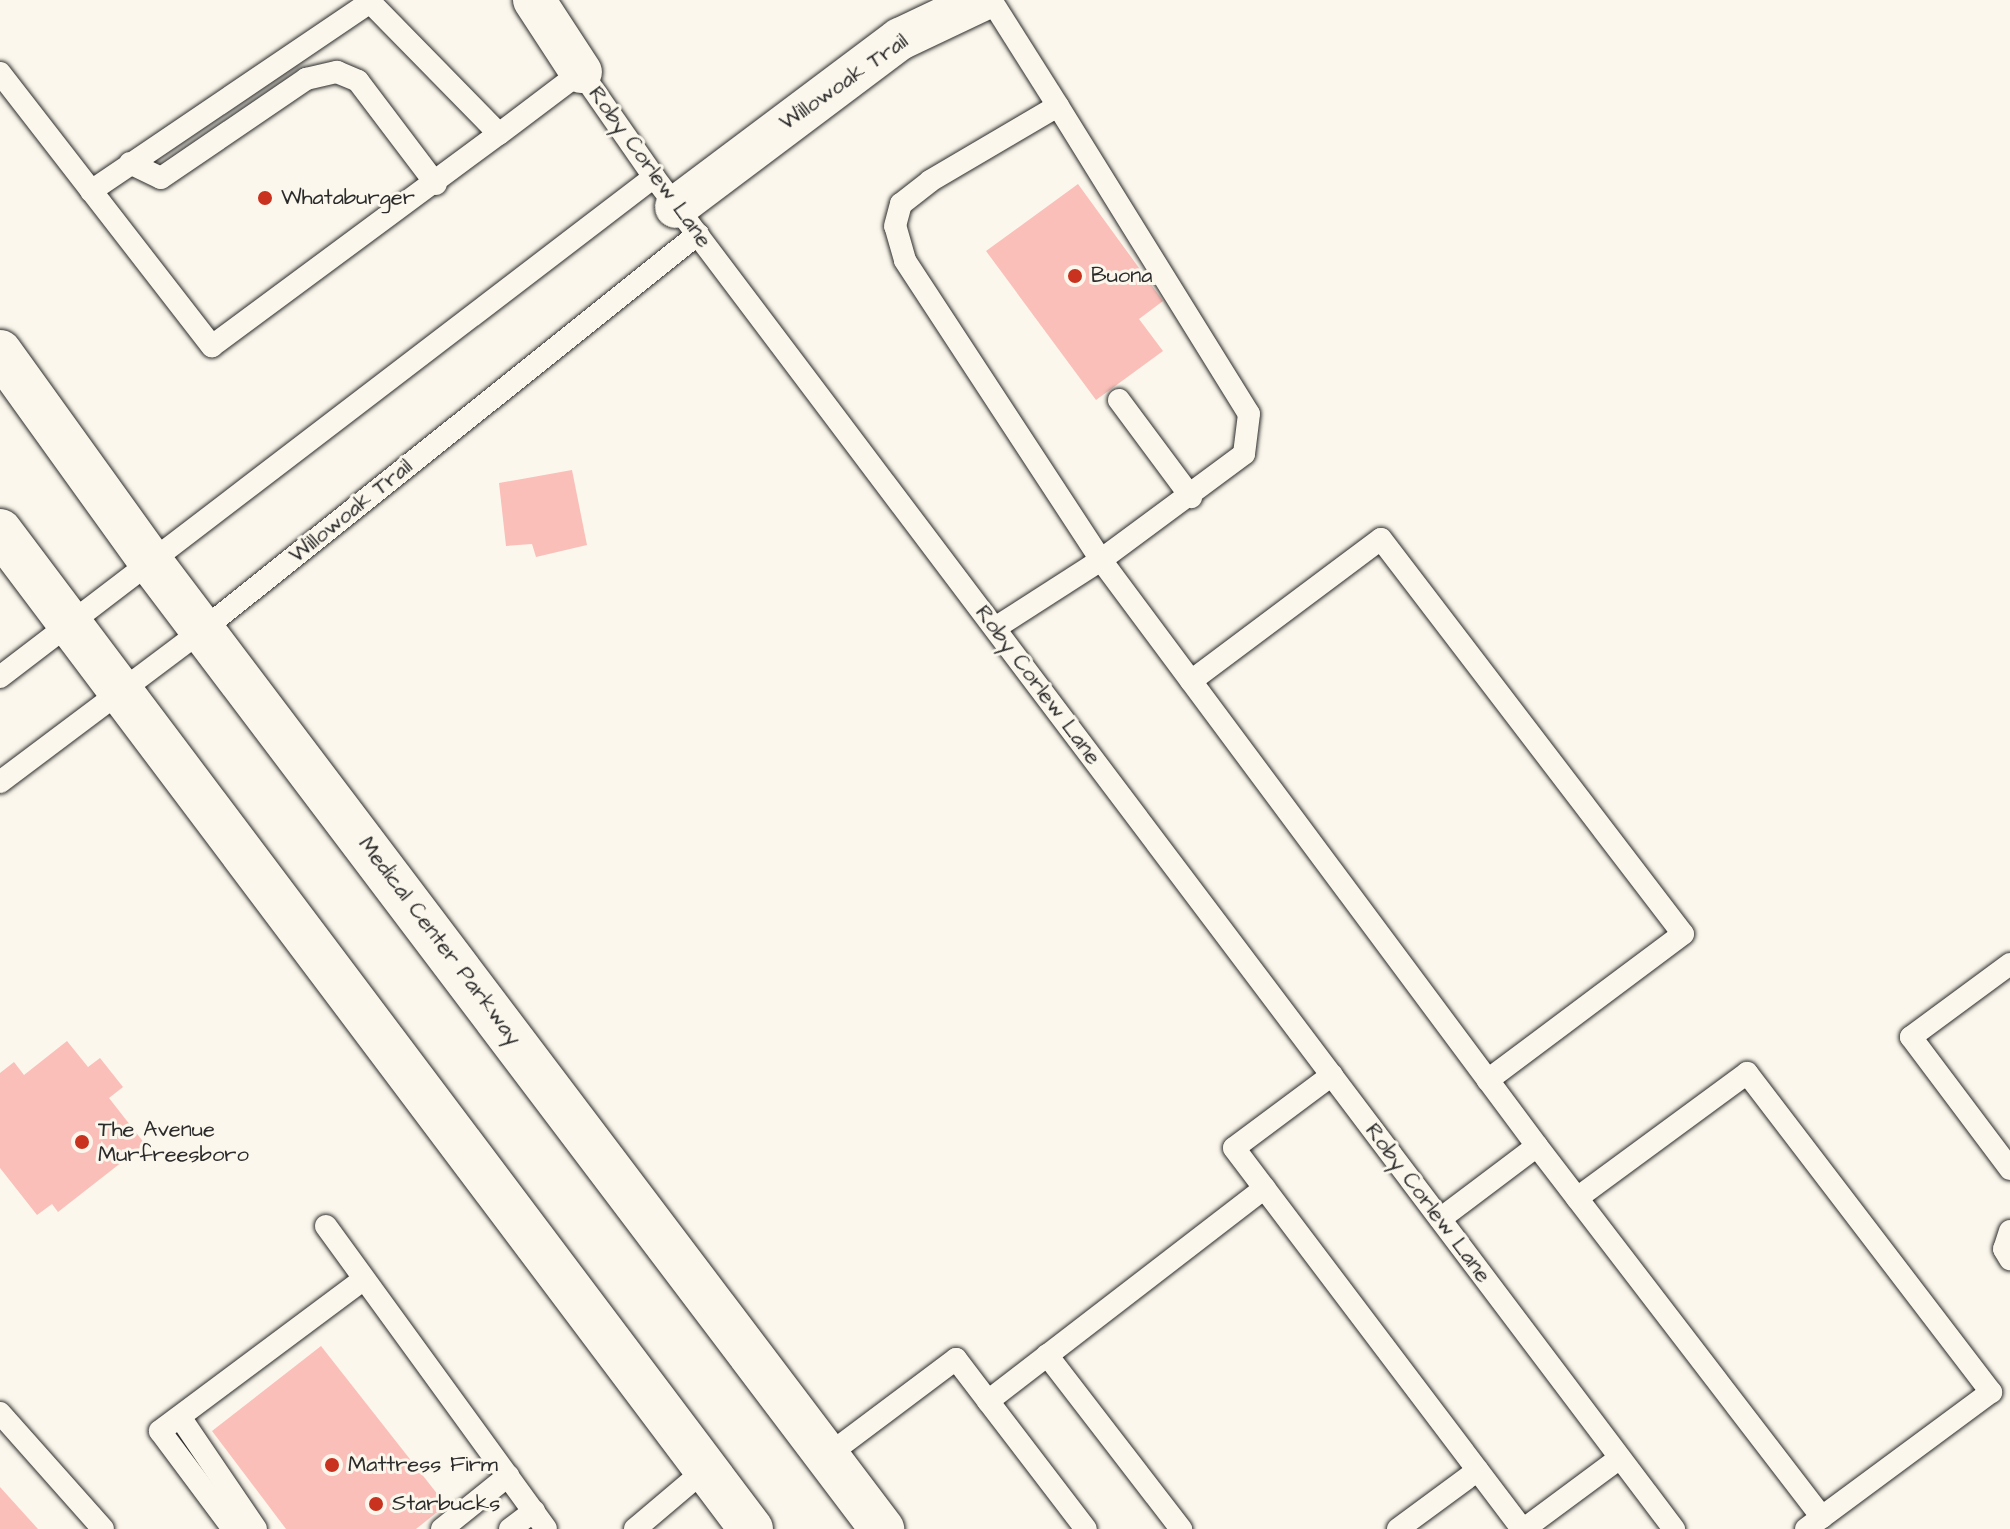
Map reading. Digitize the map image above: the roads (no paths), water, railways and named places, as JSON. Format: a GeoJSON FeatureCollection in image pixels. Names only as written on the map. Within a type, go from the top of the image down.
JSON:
{"type":"FeatureCollection","features":[{"type":"Feature","properties":{"kind":"main road","name":"Medical Center Parkway"},"geometry":{"type":"LineString","coordinates":[[0,352],[153,565],[205,628],[882,1529]]}},
{"type":"Feature","properties":{"kind":"main road"},"geometry":{"type":"LineString","coordinates":[[0,531],[751,1529]]}},
{"type":"Feature","properties":{"kind":"street","name":"Willowoak Trail"},"geometry":{"type":"LineString","coordinates":[[676,206],[900,39],[982,0]]}},
{"type":"Feature","properties":{"kind":"street"},"geometry":{"type":"LineString","coordinates":[[548,5],[581,72]]}},
{"type":"Feature","properties":{"kind":"lane"},"geometry":{"type":"LineString","coordinates":[[991,0],[1249,414],[1244,454],[1191,497],[1101,560],[995,628]]}},
{"type":"Feature","properties":{"kind":"lane"},"geometry":{"type":"LineString","coordinates":[[0,73],[91,191],[369,1],[499,134]]}},
{"type":"Feature","properties":{"kind":"lane"},"geometry":{"type":"LineString","coordinates":[[130,163],[161,178],[306,79],[337,72],[358,81],[436,184]]}},
{"type":"Feature","properties":{"kind":"lane","name":"Roby Corlew Lane"},"geometry":{"type":"LineString","coordinates":[[91,191],[212,346],[436,184],[581,72],[676,206],[1674,1529]]}},
{"type":"Feature","properties":{"kind":"lane"},"geometry":{"type":"LineString","coordinates":[[1058,106],[930,181],[901,204],[895,226],[905,260],[1101,560],[1577,1198],[1814,1523],[2001,1390],[1747,1073],[1577,1198]]}},
{"type":"Feature","properties":{"kind":"lane"},"geometry":{"type":"LineString","coordinates":[[0,677],[153,565],[676,206]]}},
{"type":"Feature","properties":{"kind":"lane","name":"Willowoak Trail"},"geometry":{"type":"LineString","coordinates":[[0,782],[205,628],[676,206]]}},
{"type":"Feature","properties":{"kind":"lane"},"geometry":{"type":"LineString","coordinates":[[1119,400],[1191,497]]}},
{"type":"Feature","properties":{"kind":"lane"},"geometry":{"type":"LineString","coordinates":[[1191,681],[1381,539],[1683,934],[1488,1080]]}},
{"type":"Feature","properties":{"kind":"lane"},"geometry":{"type":"LineString","coordinates":[[2010,964],[1911,1037],[2010,1169]]}},
{"type":"Feature","properties":{"kind":"lane"},"geometry":{"type":"LineString","coordinates":[[1332,1075],[1234,1148],[1523,1529],[1620,1458]]}},
{"type":"Feature","properties":{"kind":"lane"},"geometry":{"type":"LineString","coordinates":[[1440,1219],[1537,1146]]}},
{"type":"Feature","properties":{"kind":"lane"},"geometry":{"type":"LineString","coordinates":[[988,1401],[1265,1188]]}},
{"type":"Feature","properties":{"kind":"lane"},"geometry":{"type":"LineString","coordinates":[[326,1226],[540,1520],[510,1529]]}},
{"type":"Feature","properties":{"kind":"lane"},"geometry":{"type":"LineString","coordinates":[[2010,1231],[2004,1249],[2010,1259]]}},
{"type":"Feature","properties":{"kind":"lane"},"geometry":{"type":"LineString","coordinates":[[233,1529],[160,1431],[364,1279]]}},
{"type":"Feature","properties":{"kind":"lane"},"geometry":{"type":"LineString","coordinates":[[1047,1355],[1181,1529]]}},
{"type":"Feature","properties":{"kind":"lane"},"geometry":{"type":"LineString","coordinates":[[828,1455],[956,1359],[1086,1529]]}},
{"type":"Feature","properties":{"kind":"lane"},"geometry":{"type":"LineString","coordinates":[[0,1413],[103,1529]]}},
{"type":"Feature","properties":{"kind":"lane"},"geometry":{"type":"LineString","coordinates":[[180,1417],[256,1529]]}},
{"type":"Feature","properties":{"kind":"lane"},"geometry":{"type":"LineString","coordinates":[[635,1529],[706,1469]]}},
{"type":"Feature","properties":{"kind":"lane"},"geometry":{"type":"LineString","coordinates":[[1398,1529],[1478,1470]]}},
{"type":"Feature","properties":{"kind":"lane"},"geometry":{"type":"LineString","coordinates":[[442,1529],[508,1476]]}},
{"type":"Feature","properties":{"kind":"place","name":"Whataburger"},"geometry":{"type":"Point","coordinates":[265,198]}},
{"type":"Feature","properties":{"kind":"place","name":"Buona"},"geometry":{"type":"Point","coordinates":[1075,276]}},
{"type":"Feature","properties":{"kind":"place","name":"The Avenue Murfreesboro"},"geometry":{"type":"Point","coordinates":[82,1142]}},
{"type":"Feature","properties":{"kind":"place","name":"Mattress Firm"},"geometry":{"type":"Point","coordinates":[332,1465]}},
{"type":"Feature","properties":{"kind":"place","name":"Starbucks"},"geometry":{"type":"Point","coordinates":[376,1504]}}]}
